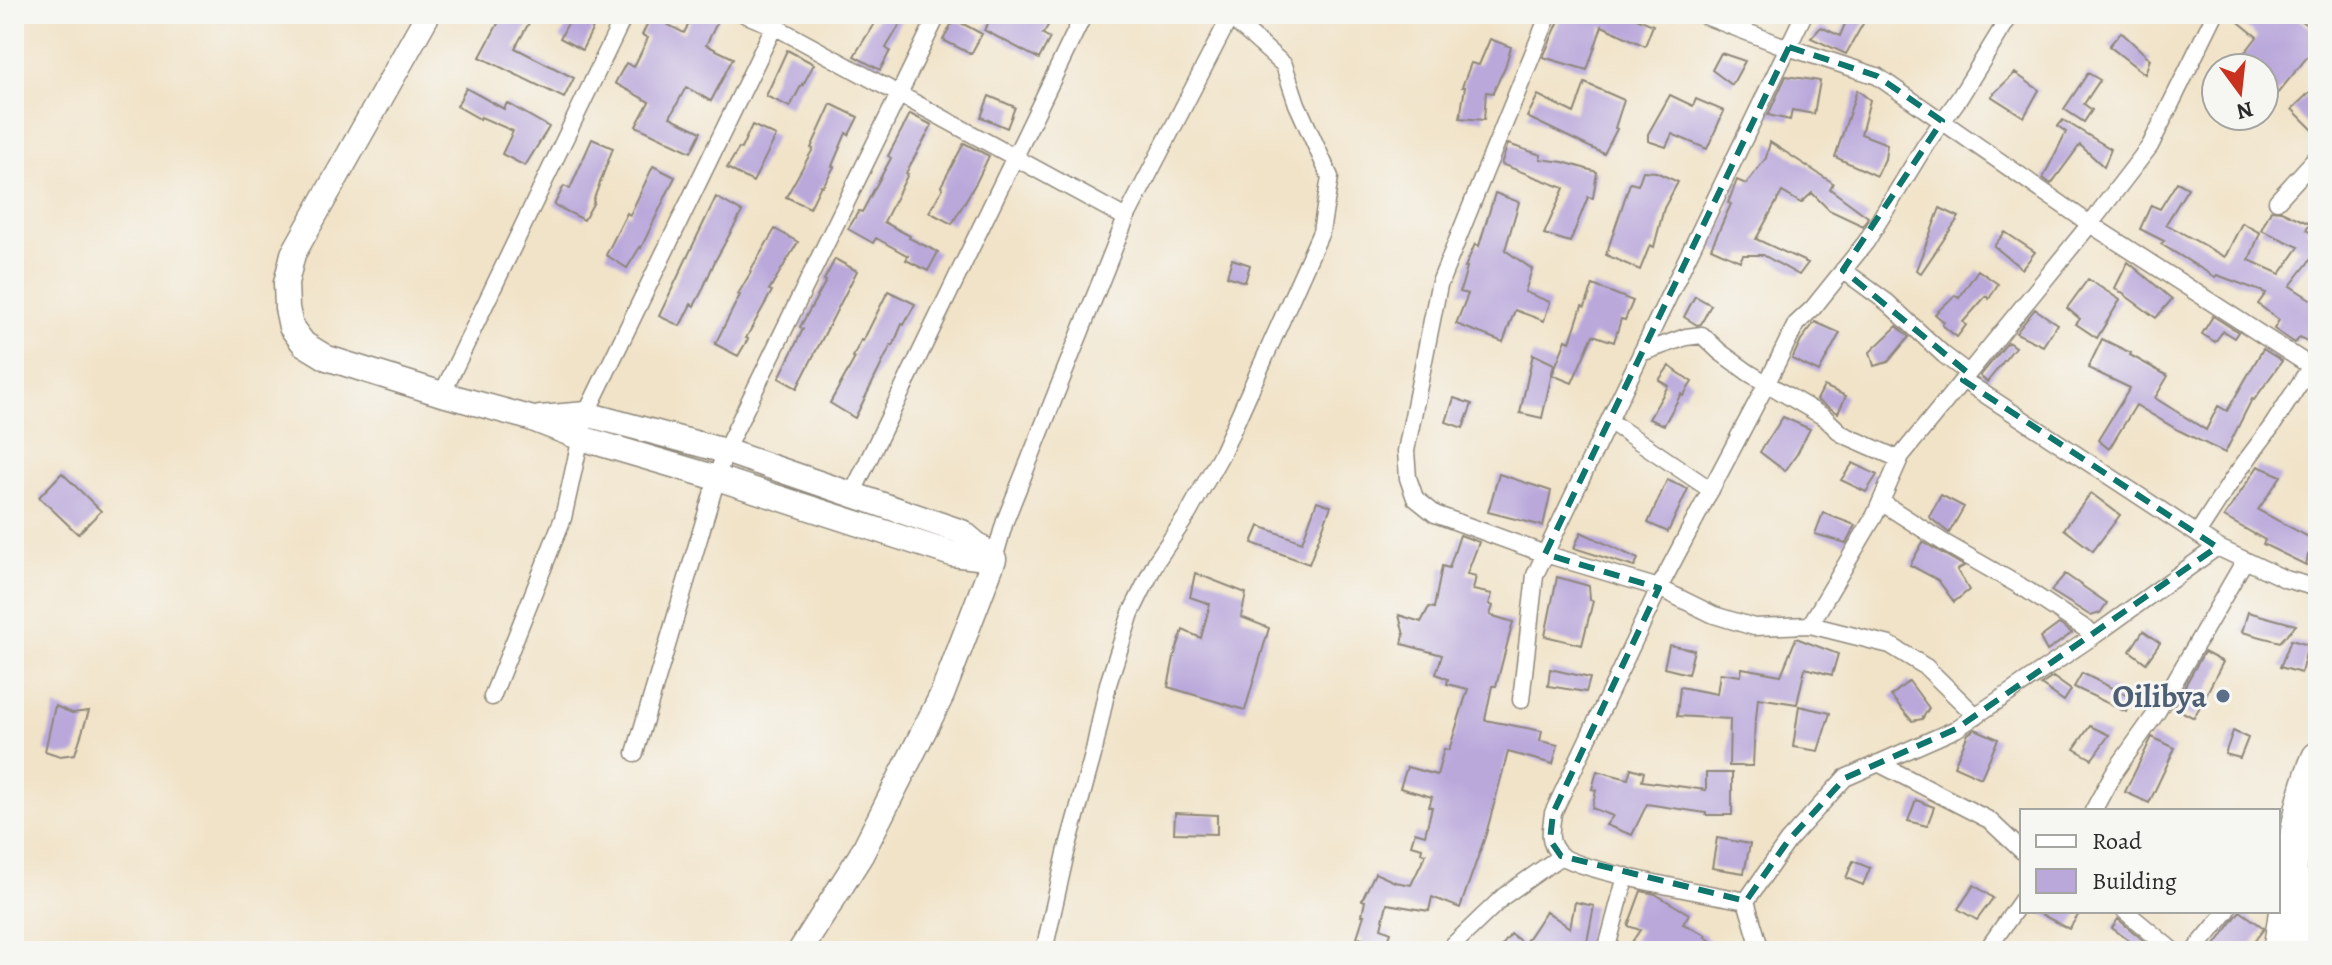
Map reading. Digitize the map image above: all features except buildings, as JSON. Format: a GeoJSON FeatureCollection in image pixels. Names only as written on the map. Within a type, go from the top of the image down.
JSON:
{"type":"FeatureCollection","features":[{"type":"Feature","properties":{"kind":"highway"},"geometry":{"type":"LineString","coordinates":[[2304,951],[2310,777],[2318,758]]}},
{"type":"Feature","properties":{"kind":"highway"},"geometry":{"type":"LineString","coordinates":[[2279,951],[2304,888]]}},
{"type":"Feature","properties":{"kind":"main road"},"geometry":{"type":"LineString","coordinates":[[428,14],[293,254],[286,283],[287,308],[291,327],[304,344],[327,358],[530,418],[725,451],[962,532],[994,559]]}},
{"type":"Feature","properties":{"kind":"main road"},"geometry":{"type":"LineString","coordinates":[[584,426],[717,478],[952,554],[994,559]]}},
{"type":"Feature","properties":{"kind":"main road"},"geometry":{"type":"LineString","coordinates":[[800,951],[861,855],[942,695],[994,559]]}},
{"type":"Feature","properties":{"kind":"street"},"geometry":{"type":"LineString","coordinates":[[442,394],[625,14]]}},
{"type":"Feature","properties":{"kind":"street"},"geometry":{"type":"LineString","coordinates":[[744,14],[777,20],[900,96],[1126,218]]}},
{"type":"Feature","properties":{"kind":"street"},"geometry":{"type":"LineString","coordinates":[[635,753],[725,451],[938,14]]}},
{"type":"Feature","properties":{"kind":"street"},"geometry":{"type":"LineString","coordinates":[[852,494],[1084,14]]}},
{"type":"Feature","properties":{"kind":"street"},"geometry":{"type":"LineString","coordinates":[[1549,14],[1439,285],[1406,451],[1408,478],[1415,498],[1435,514],[1545,554],[1659,588],[1714,615],[1754,627],[1810,625],[1890,645],[1926,667],[1976,716]]}},
{"type":"Feature","properties":{"kind":"street"},"geometry":{"type":"LineString","coordinates":[[1700,14],[1877,76],[2090,224],[2314,368],[2234,477],[2197,534]]}},
{"type":"Feature","properties":{"kind":"street"},"geometry":{"type":"LineString","coordinates":[[1521,700],[1535,575],[1804,14]]}},
{"type":"Feature","properties":{"kind":"street"},"geometry":{"type":"LineString","coordinates":[[1746,901],[1599,870],[1561,856],[1550,840],[1553,813],[1659,588],[1796,324],[1813,308],[1866,242],[2011,14]]}},
{"type":"Feature","properties":{"kind":"street"},"geometry":{"type":"LineString","coordinates":[[1810,625],[1875,515],[1899,459],[2150,146],[2215,14]]}},
{"type":"Feature","properties":{"kind":"street"},"geometry":{"type":"LineString","coordinates":[[994,559],[1005,521],[1126,218],[1229,15],[1284,65],[1297,104],[1330,177],[1321,232],[1223,451],[1188,514],[1157,560],[1131,613],[1108,684],[1044,951]]}},
{"type":"Feature","properties":{"kind":"street"},"geometry":{"type":"LineString","coordinates":[[492,697],[563,518],[584,426],[777,20]]}},
{"type":"Feature","properties":{"kind":"street"},"geometry":{"type":"LineString","coordinates":[[2277,201],[2318,156]]}},
{"type":"Feature","properties":{"kind":"street"},"geometry":{"type":"LineString","coordinates":[[1843,270],[1888,303],[1965,376],[2197,534],[2217,547],[2285,579],[2318,588]]}},
{"type":"Feature","properties":{"kind":"street"},"geometry":{"type":"LineString","coordinates":[[1641,353],[1686,337],[1702,335],[1766,385],[1824,417],[1842,434],[1899,459]]}},
{"type":"Feature","properties":{"kind":"street"},"geometry":{"type":"LineString","coordinates":[[1609,421],[1711,490]]}},
{"type":"Feature","properties":{"kind":"street"},"geometry":{"type":"LineString","coordinates":[[1881,502],[2095,635]]}},
{"type":"Feature","properties":{"kind":"street"},"geometry":{"type":"LineString","coordinates":[[1746,901],[1788,841],[1845,778],[1942,735],[1976,716],[2217,547]]}},
{"type":"Feature","properties":{"kind":"street"},"geometry":{"type":"LineString","coordinates":[[2094,809],[2113,774],[2157,712],[2245,560]]}},
{"type":"Feature","properties":{"kind":"street"},"geometry":{"type":"LineString","coordinates":[[1878,763],[1989,820],[2020,849]]}},
{"type":"Feature","properties":{"kind":"street"},"geometry":{"type":"LineString","coordinates":[[1450,951],[1504,896],[1561,856]]}},
{"type":"Feature","properties":{"kind":"street"},"geometry":{"type":"LineString","coordinates":[[1606,951],[1626,876]]}},
{"type":"Feature","properties":{"kind":"street"},"geometry":{"type":"LineString","coordinates":[[1746,901],[1761,951]]}},
{"type":"Feature","properties":{"kind":"street"},"geometry":{"type":"LineString","coordinates":[[1986,951],[2020,903]]}},
{"type":"Feature","properties":{"kind":"street"},"geometry":{"type":"LineString","coordinates":[[2127,913],[2173,951]]}},
{"type":"Feature","properties":{"kind":"street"},"geometry":{"type":"LineString","coordinates":[[2194,951],[2225,913]]}},
{"type":"Feature","properties":{"kind":"highlighted area"},"geometry":{"type":"Polygon","coordinates":[[[1789,47],[1877,76],[1942,121],[1843,270],[1968,373],[1963,380],[2217,547],[1956,729],[1845,778],[1788,841],[1746,901],[1561,856],[1550,840],[1553,813],[1659,588],[1545,554],[1789,47]]]}},
{"type":"Feature","properties":{"kind":"place","name":"Oilibya"},"geometry":{"type":"Point","coordinates":[2223,696]}}]}
